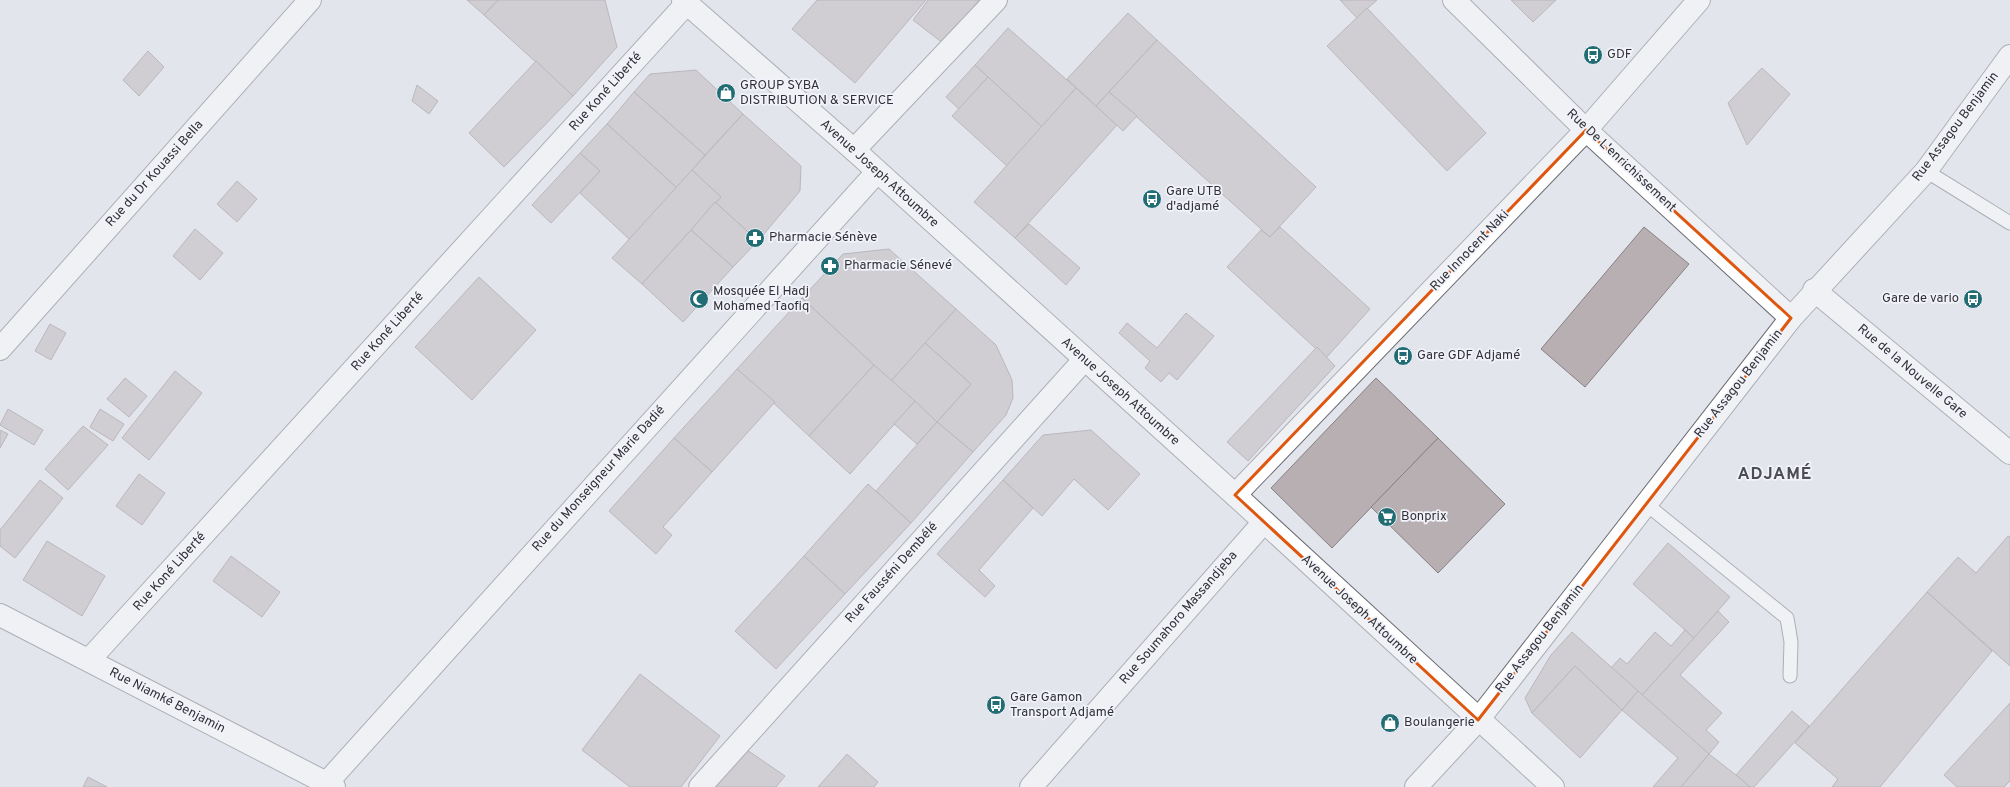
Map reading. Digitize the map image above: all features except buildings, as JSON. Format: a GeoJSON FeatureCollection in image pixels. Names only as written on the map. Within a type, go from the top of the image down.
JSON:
{"type":"FeatureCollection","features":[{"type":"Feature","properties":{"kind":"street","name":"Rue du Dr Kouassi Bella"},"geometry":{"type":"LineString","coordinates":[[0,349],[310,0]]}},
{"type":"Feature","properties":{"kind":"street"},"geometry":{"type":"LineString","coordinates":[[854,150],[996,0]]}},
{"type":"Feature","properties":{"kind":"street","name":"Rue De L'enrichissement"},"geometry":{"type":"LineString","coordinates":[[1454,0],[1586,130],[1791,318]]}},
{"type":"Feature","properties":{"kind":"street","name":"Rue Innocent Naki"},"geometry":{"type":"LineString","coordinates":[[1235,495],[1586,130],[1699,0]]}},
{"type":"Feature","properties":{"kind":"street","name":"Avenue Joseph Attoumbre"},"geometry":{"type":"LineString","coordinates":[[685,2],[854,150],[1084,360],[1235,495],[1478,720],[1553,787]]}},
{"type":"Feature","properties":{"kind":"street","name":"Rue Koné Liberté"},"geometry":{"type":"LineString","coordinates":[[89,660],[685,2]]}},
{"type":"Feature","properties":{"kind":"street","name":"Rue Assagou Benjamin"},"geometry":{"type":"LineString","coordinates":[[1416,787],[1478,720],[1814,290],[1926,171],[2010,56]]}},
{"type":"Feature","properties":{"kind":"street","name":"Rue du Monseigneur Marie Dadié"},"geometry":{"type":"LineString","coordinates":[[327,786],[877,172]]}},
{"type":"Feature","properties":{"kind":"street","name":"Rue de la Nouvelle Gare"},"geometry":{"type":"LineString","coordinates":[[1814,290],[2010,453]]}},
{"type":"Feature","properties":{"kind":"street","name":"Rue Fausséni Dembélé"},"geometry":{"type":"LineString","coordinates":[[700,787],[1084,360]]}},
{"type":"Feature","properties":{"kind":"street","name":"Rue Soumahoro Massandjeba"},"geometry":{"type":"LineString","coordinates":[[1031,787],[1264,522]]}},
{"type":"Feature","properties":{"kind":"street","name":"Rue Niamké Benjamin"},"geometry":{"type":"LineString","coordinates":[[0,615],[89,660],[327,786]]}},
{"type":"Feature","properties":{"kind":"lane"},"geometry":{"type":"LineString","coordinates":[[1926,171],[2010,223]]}},
{"type":"Feature","properties":{"kind":"lane"},"geometry":{"type":"LineString","coordinates":[[1646,504],[1787,618],[1791,642],[1790,676]]}},
{"type":"Feature","properties":{"kind":"highlighted area"},"geometry":{"type":"Polygon","coordinates":[[[1586,130],[1791,318],[1478,720],[1235,495],[1586,130]]]}},
{"type":"Feature","properties":{"kind":"place","name":"GDF"},"geometry":{"type":"Point","coordinates":[1593,55]}},
{"type":"Feature","properties":{"kind":"place","name":"GROUP SYBA DISTRIBUTION & SERVICE"},"geometry":{"type":"Point","coordinates":[726,93]}},
{"type":"Feature","properties":{"kind":"place","name":"Gare UTB d'adjamé"},"geometry":{"type":"Point","coordinates":[1152,199]}},
{"type":"Feature","properties":{"kind":"place","name":"Pharmacie Sénève"},"geometry":{"type":"Point","coordinates":[755,238]}},
{"type":"Feature","properties":{"kind":"place","name":"Pharmacie Sénevé"},"geometry":{"type":"Point","coordinates":[830,266]}},
{"type":"Feature","properties":{"kind":"place","name":"Mosquée El Hadj Mohamed Taofiq"},"geometry":{"type":"Point","coordinates":[699,299]}},
{"type":"Feature","properties":{"kind":"place","name":"Gare de vario"},"geometry":{"type":"Point","coordinates":[1973,299]}},
{"type":"Feature","properties":{"kind":"place","name":"Gare GDF Adjamé"},"geometry":{"type":"Point","coordinates":[1403,356]}},
{"type":"Feature","properties":{"kind":"place","name":"Bonprix"},"geometry":{"type":"Point","coordinates":[1387,517]}},
{"type":"Feature","properties":{"kind":"place","name":"Gare Gamon Transport Adjamé"},"geometry":{"type":"Point","coordinates":[996,705]}},
{"type":"Feature","properties":{"kind":"place","name":"Boulangerie"},"geometry":{"type":"Point","coordinates":[1390,723]}},
{"type":"Feature","properties":{"kind":"district","name":"ADJAMÉ"},"geometry":{"type":"Point","coordinates":[1775,475]}}]}
